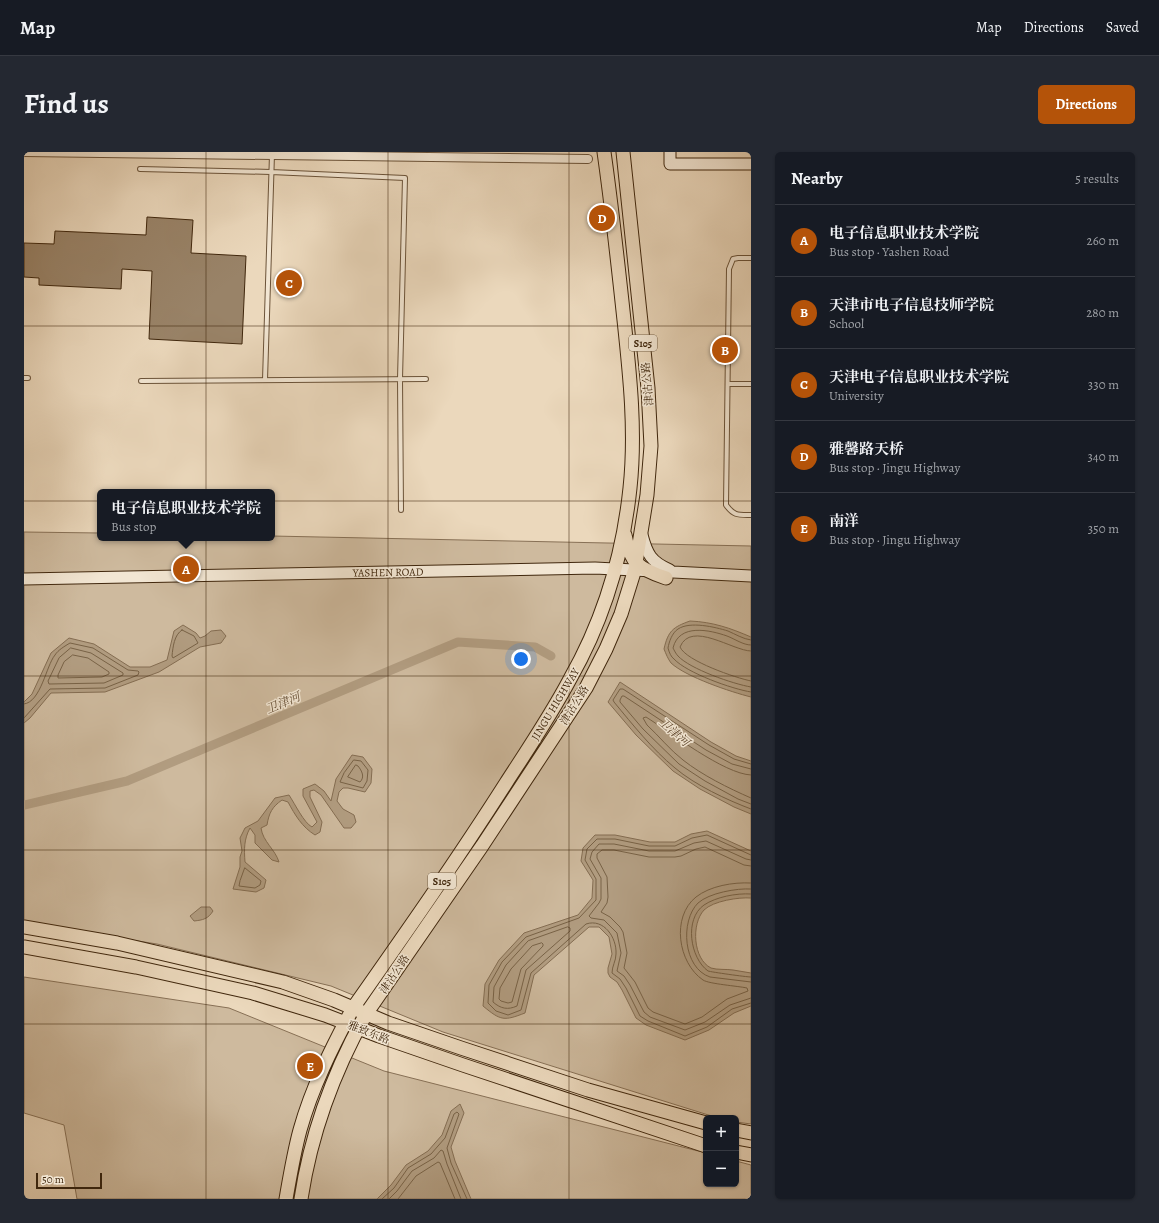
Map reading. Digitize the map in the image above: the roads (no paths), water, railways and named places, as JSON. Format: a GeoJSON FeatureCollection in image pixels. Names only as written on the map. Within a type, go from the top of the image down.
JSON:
{"type":"FeatureCollection","features":[{"type":"Feature","properties":{"kind":"main road","name":"JINGU HIGHWAY"},"geometry":{"type":"LineString","coordinates":[[286,1199],[300,1130],[307,1108],[345,1022],[353,1008],[471,839],[554,707],[586,648],[614,572],[624,532],[630,487],[633,444],[632,389],[604,152]]}},
{"type":"Feature","properties":{"kind":"main road","name":"津沽公路"},"geometry":{"type":"LineString","coordinates":[[301,1199],[306,1170],[317,1125],[334,1078],[358,1028],[366,1014],[482,846],[586,688],[609,642],[638,570],[651,446],[648,388],[623,152]]}},
{"type":"Feature","properties":{"kind":"main road"},"geometry":{"type":"LineString","coordinates":[[624,532],[629,552],[638,570],[670,575]]}},
{"type":"Feature","properties":{"kind":"main road","name":"雅致东路"},"geometry":{"type":"LineString","coordinates":[[24,927],[117,943],[283,982],[353,1008],[388,1023],[461,1048],[588,1090],[703,1122]]}},
{"type":"Feature","properties":{"kind":"main road","name":"雅致东路"},"geometry":{"type":"LineString","coordinates":[[24,947],[136,966],[253,993],[325,1015],[463,1065],[703,1145]]}},
{"type":"Feature","properties":{"kind":"main road"},"geometry":{"type":"LineString","coordinates":[[739,1131],[751,1133]]}},
{"type":"Feature","properties":{"kind":"main road"},"geometry":{"type":"LineString","coordinates":[[739,1153],[751,1155]]}},
{"type":"Feature","properties":{"kind":"street"},"geometry":{"type":"LineString","coordinates":[[24,152],[588,159]]}},
{"type":"Feature","properties":{"kind":"street"},"geometry":{"type":"LineString","coordinates":[[670,152],[670,164],[751,164]]}},
{"type":"Feature","properties":{"kind":"street"},"geometry":{"type":"LineString","coordinates":[[642,535],[645,547],[654,561],[662,566],[670,575],[751,582]]}},
{"type":"Feature","properties":{"kind":"street","name":"YASHEN ROAD"},"geometry":{"type":"LineString","coordinates":[[24,585],[460,576],[638,570]]}},
{"type":"Feature","properties":{"kind":"street","name":"YASHEN ROAD"},"geometry":{"type":"LineString","coordinates":[[24,579],[614,572]]}},
{"type":"Feature","properties":{"kind":"street"},"geometry":{"type":"LineString","coordinates":[[670,575],[751,576]]}},
{"type":"Feature","properties":{"kind":"lane"},"geometry":{"type":"LineString","coordinates":[[266,380],[272,154]]}},
{"type":"Feature","properties":{"kind":"lane"},"geometry":{"type":"LineString","coordinates":[[140,169],[271,172],[405,178],[400,379],[401,510]]}},
{"type":"Feature","properties":{"kind":"lane"},"geometry":{"type":"LineString","coordinates":[[751,258],[733,259],[730,269],[726,505],[731,512],[737,515],[751,515]]}},
{"type":"Feature","properties":{"kind":"lane"},"geometry":{"type":"LineString","coordinates":[[141,381],[426,378]]}},
{"type":"Feature","properties":{"kind":"lane"},"geometry":{"type":"LineString","coordinates":[[728,384],[751,384]]}},
{"type":"Feature","properties":{"kind":"water"},"geometry":{"type":"Polygon","coordinates":[[[690,621],[721,626],[751,637],[751,697],[732,692],[698,679],[687,674],[671,663],[664,649],[667,638],[672,630],[679,625],[690,621]]]}},
{"type":"Feature","properties":{"kind":"water"},"geometry":{"type":"Polygon","coordinates":[[[183,625],[196,633],[200,638],[211,631],[221,630],[226,636],[221,643],[200,647],[159,672],[105,692],[51,693],[24,723],[24,702],[32,694],[51,653],[69,638],[94,644],[130,667],[150,667],[167,660],[174,631],[183,625]]]}},
{"type":"Feature","properties":{"kind":"water"},"geometry":{"type":"Polygon","coordinates":[[[620,682],[711,742],[736,756],[751,761],[751,814],[700,789],[673,771],[636,735],[608,702],[620,682]]]}},
{"type":"Feature","properties":{"kind":"water"},"geometry":{"type":"Polygon","coordinates":[[[352,755],[363,757],[372,769],[371,783],[365,792],[343,788],[339,792],[337,801],[343,809],[354,815],[356,822],[351,828],[344,828],[321,795],[314,790],[310,791],[310,797],[322,822],[320,832],[315,835],[310,832],[296,816],[288,802],[282,800],[272,811],[267,825],[261,828],[264,837],[275,853],[279,862],[272,860],[255,843],[255,835],[250,828],[245,844],[245,862],[266,880],[264,888],[256,892],[233,889],[240,867],[240,857],[242,851],[240,838],[245,828],[258,821],[275,798],[289,795],[303,817],[312,827],[317,822],[303,796],[303,789],[315,784],[324,791],[331,801],[336,779],[352,755]]]}},
{"type":"Feature","properties":{"kind":"water"},"geometry":{"type":"Polygon","coordinates":[[[707,831],[751,851],[751,898],[726,900],[713,904],[704,910],[697,924],[697,949],[700,957],[711,968],[751,973],[751,1006],[734,1013],[709,1030],[685,1040],[646,1025],[636,1018],[622,990],[617,982],[610,977],[608,973],[612,954],[609,937],[599,927],[589,927],[534,975],[525,1013],[503,1018],[494,1015],[483,1006],[485,984],[499,960],[524,933],[578,915],[592,898],[593,880],[581,861],[583,848],[595,835],[615,835],[650,842],[675,842],[691,834],[707,831]]]}},
{"type":"Feature","properties":{"kind":"water"},"geometry":{"type":"Polygon","coordinates":[[[201,907],[210,907],[213,911],[205,919],[194,921],[190,916],[201,907]]]}},
{"type":"Feature","properties":{"kind":"water"},"geometry":{"type":"Polygon","coordinates":[[[460,1104],[464,1113],[451,1147],[455,1161],[471,1199],[377,1199],[391,1185],[406,1165],[428,1151],[442,1135],[451,1111],[460,1104]]]}},
{"type":"Feature","properties":{"kind":"waterway","name":"卫津河"},"geometry":{"type":"LineString","coordinates":[[24,805],[127,781],[458,642],[535,647],[551,656]]}},
{"type":"Feature","properties":{"kind":"place","name":"雅馨路天桥"},"geometry":{"type":"Point","coordinates":[602,218]}},
{"type":"Feature","properties":{"kind":"place","name":"天津电子信息职业技术学院"},"geometry":{"type":"Point","coordinates":[289,283]}},
{"type":"Feature","properties":{"kind":"place","name":"天津市电子信息技师学院"},"geometry":{"type":"Point","coordinates":[725,350]}},
{"type":"Feature","properties":{"kind":"place","name":"电子信息职业技术学院"},"geometry":{"type":"Point","coordinates":[186,569]}},
{"type":"Feature","properties":{"kind":"place","name":"南洋"},"geometry":{"type":"Point","coordinates":[310,1066]}}]}
